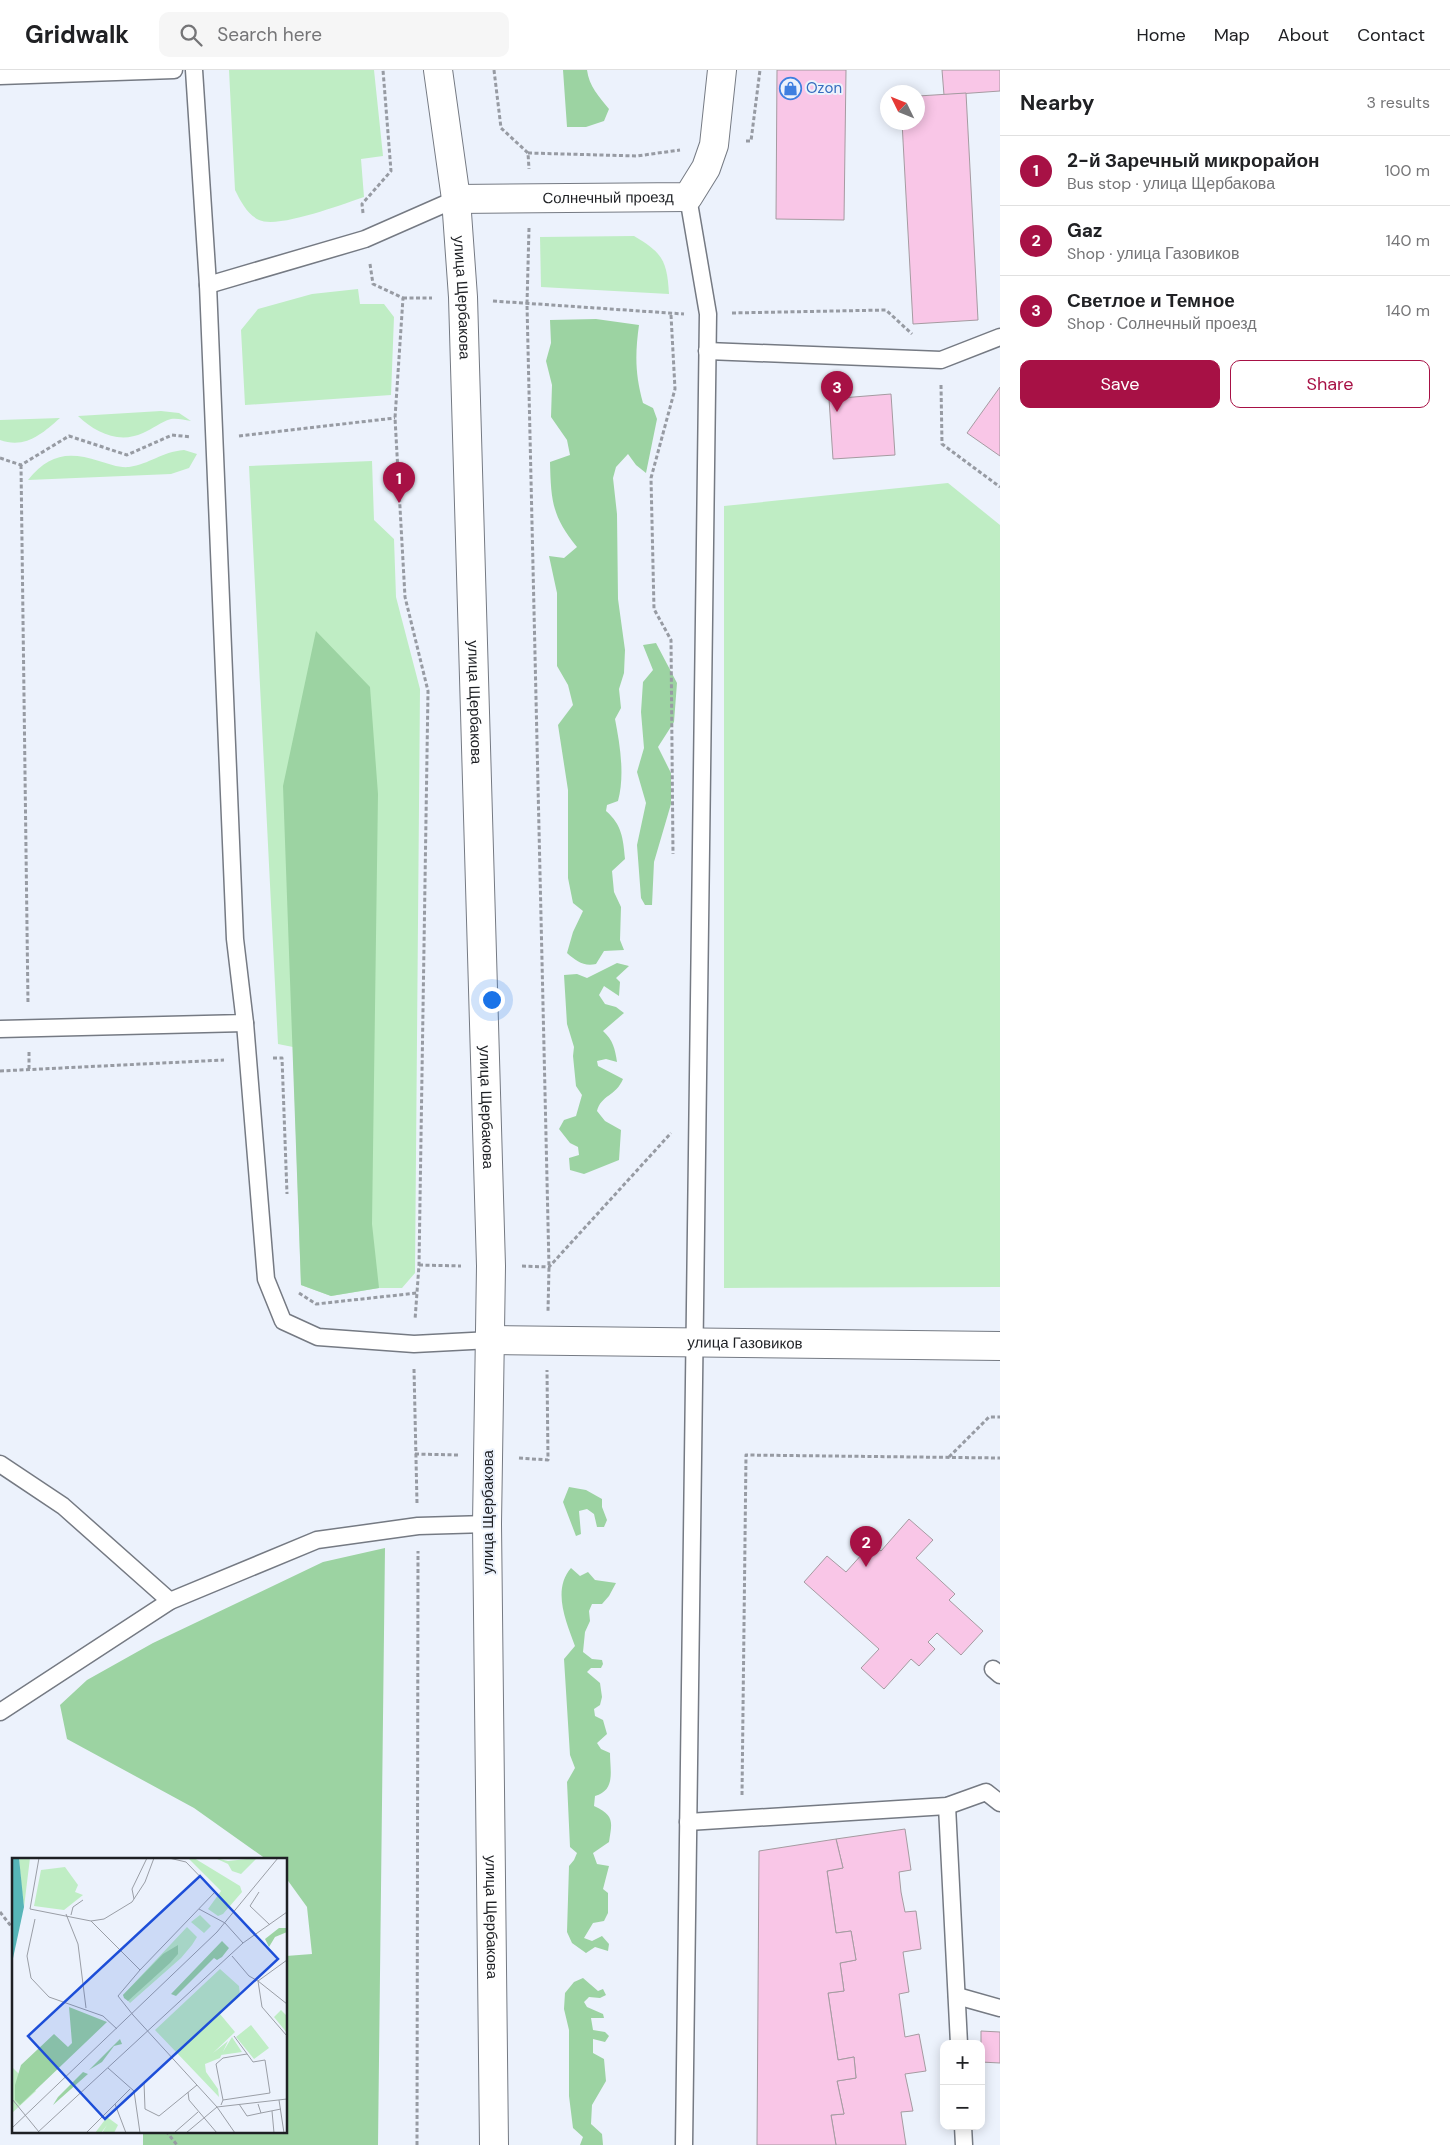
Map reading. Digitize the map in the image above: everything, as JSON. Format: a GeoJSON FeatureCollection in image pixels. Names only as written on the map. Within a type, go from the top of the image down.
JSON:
{"type":"FeatureCollection","features":[{"type":"Feature","properties":{"kind":"main road","name":"улица Щербакова"},"geometry":{"type":"LineString","coordinates":[[438,70],[456,199],[463,308],[491,1266],[487,1524],[494,2145]]}},
{"type":"Feature","properties":{"kind":"main road","name":"Солнечный проезд"},"geometry":{"type":"LineString","coordinates":[[456,199],[688,197],[706,168],[714,145],[722,70]]}},
{"type":"Feature","properties":{"kind":"main road","name":"улица Газовиков"},"geometry":{"type":"LineString","coordinates":[[491,1340],[1000,1346]]}},
{"type":"Feature","properties":{"kind":"lane"},"geometry":{"type":"LineString","coordinates":[[0,76],[174,70]]}},
{"type":"Feature","properties":{"kind":"lane"},"geometry":{"type":"LineString","coordinates":[[194,70],[208,285],[235,939],[245,1023],[266,1279],[283,1321],[318,1337],[414,1344],[491,1340]]}},
{"type":"Feature","properties":{"kind":"lane"},"geometry":{"type":"LineString","coordinates":[[684,2145],[708,314],[688,197]]}},
{"type":"Feature","properties":{"kind":"lane"},"geometry":{"type":"LineString","coordinates":[[208,285],[366,239],[456,199]]}},
{"type":"Feature","properties":{"kind":"lane"},"geometry":{"type":"LineString","coordinates":[[707,351],[941,360],[1000,337]]}},
{"type":"Feature","properties":{"kind":"lane"},"geometry":{"type":"LineString","coordinates":[[0,1029],[245,1023]]}},
{"type":"Feature","properties":{"kind":"lane"},"geometry":{"type":"LineString","coordinates":[[0,1464],[64,1506],[170,1600]]}},
{"type":"Feature","properties":{"kind":"lane"},"geometry":{"type":"LineString","coordinates":[[0,1712],[170,1600],[317,1540],[418,1526],[487,1524]]}},
{"type":"Feature","properties":{"kind":"lane"},"geometry":{"type":"LineString","coordinates":[[688,1822],[947,1806],[986,1792],[1000,1803]]}},
{"type":"Feature","properties":{"kind":"lane"},"geometry":{"type":"LineString","coordinates":[[947,1806],[959,2040]]}},
{"type":"Feature","properties":{"kind":"lane"},"geometry":{"type":"LineString","coordinates":[[957,1996],[1000,2008]]}},
{"type":"Feature","properties":{"kind":"lane"},"geometry":{"type":"LineString","coordinates":[[963,2130],[964,2145]]}},
{"type":"Feature","properties":{"kind":"path"},"geometry":{"type":"LineString","coordinates":[[383,70],[391,170],[362,204],[373,284],[403,298],[395,418],[405,597],[428,691],[419,1265],[414,1344],[418,1526],[417,2145]]}},
{"type":"Feature","properties":{"kind":"path"},"geometry":{"type":"LineString","coordinates":[[494,70],[500,128],[528,152],[637,156],[751,141],[760,70]]}},
{"type":"Feature","properties":{"kind":"path"},"geometry":{"type":"LineString","coordinates":[[415,1454],[548,1460],[546,1340],[550,1267],[528,324],[528,152]]}},
{"type":"Feature","properties":{"kind":"path"},"geometry":{"type":"LineString","coordinates":[[671,315],[674,389],[651,478],[654,609],[671,640],[674,859]]}},
{"type":"Feature","properties":{"kind":"path"},"geometry":{"type":"LineString","coordinates":[[941,360],[942,444],[1000,487]]}},
{"type":"Feature","properties":{"kind":"path"},"geometry":{"type":"LineString","coordinates":[[21,465],[29,1069]]}},
{"type":"Feature","properties":{"kind":"path"},"geometry":{"type":"LineString","coordinates":[[419,1265],[550,1267],[676,1128]]}},
{"type":"Feature","properties":{"kind":"path"},"geometry":{"type":"LineString","coordinates":[[949,1457],[988,1417],[1000,1417]]}},
{"type":"Feature","properties":{"kind":"path"},"geometry":{"type":"LineString","coordinates":[[742,1818],[746,1455],[1000,1458]]}},
{"type":"Feature","properties":{"kind":"path"},"geometry":{"type":"LineString","coordinates":[[0,1912],[12,1927]]}},
{"type":"Feature","properties":{"kind":"path"},"geometry":{"type":"LineString","coordinates":[[167,2132],[177,2145]]}},
{"type":"Feature","properties":{"kind":"green space"},"geometry":{"type":"Polygon","coordinates":[[[229,70],[374,70],[383,156],[361,159],[364,197],[295,219],[268,222],[259,220],[251,214],[235,190],[229,70]]]}},
{"type":"Feature","properties":{"kind":"green space"},"geometry":{"type":"Polygon","coordinates":[[[563,70],[587,70],[592,86],[609,109],[604,121],[586,127],[567,127],[563,70]]]}},
{"type":"Feature","properties":{"kind":"green space"},"geometry":{"type":"Polygon","coordinates":[[[634,236],[644,242],[662,259],[667,273],[669,294],[541,287],[540,237],[634,236]]]}},
{"type":"Feature","properties":{"kind":"green space"},"geometry":{"type":"Polygon","coordinates":[[[358,289],[360,304],[384,304],[394,317],[391,395],[245,405],[241,330],[258,309],[312,294],[358,289]]]}},
{"type":"Feature","properties":{"kind":"green space"},"geometry":{"type":"Polygon","coordinates":[[[596,319],[639,325],[636,355],[638,383],[643,403],[653,408],[657,419],[646,473],[636,465],[628,454],[616,467],[613,478],[617,514],[618,599],[625,650],[624,673],[619,689],[621,708],[615,719],[621,760],[620,791],[618,801],[607,805],[606,811],[615,821],[621,832],[625,859],[612,871],[614,892],[621,907],[620,940],[624,950],[604,951],[596,964],[588,965],[580,963],[567,953],[573,932],[583,911],[573,903],[568,878],[568,790],[558,725],[573,705],[568,685],[557,666],[557,593],[549,556],[564,558],[577,547],[562,526],[552,498],[550,462],[570,455],[567,440],[551,417],[552,385],[546,361],[551,343],[550,320],[596,319]]]}},
{"type":"Feature","properties":{"kind":"green space"},"geometry":{"type":"Polygon","coordinates":[[[161,411],[179,413],[191,421],[171,419],[134,436],[117,437],[100,432],[78,416],[161,411]]]}},
{"type":"Feature","properties":{"kind":"green space"},"geometry":{"type":"Polygon","coordinates":[[[60,418],[40,434],[25,441],[17,443],[0,440],[0,420],[60,418]]]}},
{"type":"Feature","properties":{"kind":"green space"},"geometry":{"type":"Polygon","coordinates":[[[184,450],[197,454],[189,468],[171,474],[28,480],[44,465],[60,457],[78,456],[129,467],[169,453],[184,450]]]}},
{"type":"Feature","properties":{"kind":"green space"},"geometry":{"type":"Polygon","coordinates":[[[372,461],[374,520],[394,539],[396,597],[420,689],[415,1273],[402,1288],[379,1288],[331,1296],[301,1285],[293,1047],[278,1044],[249,466],[372,461]]]}},
{"type":"Feature","properties":{"kind":"green space"},"geometry":{"type":"Polygon","coordinates":[[[948,483],[1000,525],[1000,1287],[724,1288],[724,506],[948,483]]]}},
{"type":"Feature","properties":{"kind":"green space"},"geometry":{"type":"Polygon","coordinates":[[[316,631],[370,687],[378,794],[372,1224],[379,1288],[331,1296],[301,1285],[283,786],[316,631]]]}},
{"type":"Feature","properties":{"kind":"green space"},"geometry":{"type":"Polygon","coordinates":[[[656,643],[677,683],[674,722],[658,747],[671,773],[671,804],[654,862],[652,905],[645,905],[641,898],[637,845],[646,803],[637,772],[644,748],[641,712],[643,682],[653,670],[643,645],[656,643]]]}},
{"type":"Feature","properties":{"kind":"green space"},"geometry":{"type":"Polygon","coordinates":[[[617,963],[629,966],[616,978],[620,982],[619,996],[604,986],[599,995],[605,1004],[616,1007],[624,1013],[603,1031],[613,1045],[617,1062],[606,1059],[597,1061],[598,1066],[623,1079],[617,1089],[602,1102],[597,1111],[605,1121],[621,1130],[619,1160],[584,1174],[570,1170],[569,1158],[579,1155],[578,1147],[570,1143],[559,1129],[564,1120],[576,1116],[582,1095],[576,1086],[574,1047],[567,1024],[564,975],[577,974],[587,978],[617,963]]]}},
{"type":"Feature","properties":{"kind":"green space"},"geometry":{"type":"Polygon","coordinates":[[[569,1487],[586,1490],[602,1499],[602,1507],[607,1520],[604,1527],[597,1527],[594,1514],[587,1509],[579,1511],[581,1534],[576,1536],[563,1502],[569,1487]]]}},
{"type":"Feature","properties":{"kind":"green space"},"geometry":{"type":"Polygon","coordinates":[[[385,1548],[378,2145],[143,2145],[143,2132],[288,2132],[288,1956],[312,1954],[307,1907],[288,1881],[288,1858],[265,1858],[194,1808],[67,1739],[60,1705],[87,1680],[153,1643],[323,1562],[385,1548]]]}},
{"type":"Feature","properties":{"kind":"green space"},"geometry":{"type":"Polygon","coordinates":[[[571,1568],[580,1576],[588,1572],[595,1580],[616,1583],[602,1604],[592,1604],[589,1611],[590,1621],[585,1632],[583,1652],[592,1659],[602,1660],[603,1664],[601,1668],[591,1668],[587,1672],[600,1683],[602,1697],[600,1705],[594,1709],[595,1716],[603,1720],[607,1734],[597,1743],[601,1749],[610,1753],[611,1773],[609,1785],[602,1793],[595,1796],[594,1806],[606,1813],[611,1824],[609,1842],[593,1853],[597,1864],[609,1866],[603,1889],[608,1893],[608,1913],[604,1921],[593,1923],[584,1938],[592,1941],[602,1936],[609,1944],[608,1951],[595,1947],[586,1953],[572,1943],[567,1932],[569,1866],[577,1853],[570,1847],[567,1782],[575,1768],[570,1755],[564,1659],[575,1646],[565,1616],[562,1596],[562,1586],[571,1568]]]}},
{"type":"Feature","properties":{"kind":"green space"},"geometry":{"type":"Polygon","coordinates":[[[583,1978],[598,1991],[603,1989],[606,1995],[600,1998],[589,1997],[584,2002],[587,2007],[603,2014],[604,2018],[591,2018],[593,2030],[605,2032],[609,2036],[605,2042],[593,2039],[593,2053],[604,2059],[606,2081],[592,2105],[591,2124],[602,2134],[603,2145],[580,2145],[583,2137],[573,2128],[569,2096],[569,2030],[564,2009],[565,1993],[574,1982],[583,1978]]]}},
{"type":"Feature","properties":{"kind":"building"},"geometry":{"type":"Polygon","coordinates":[[[777,70],[846,70],[844,220],[776,219],[777,70]]]}},
{"type":"Feature","properties":{"kind":"building"},"geometry":{"type":"Polygon","coordinates":[[[942,70],[1000,70],[1000,91],[944,95],[942,70]]]}},
{"type":"Feature","properties":{"kind":"building"},"geometry":{"type":"Polygon","coordinates":[[[966,93],[978,320],[913,324],[902,130],[925,130],[925,96],[966,93]]]}},
{"type":"Feature","properties":{"kind":"building"},"geometry":{"type":"Polygon","coordinates":[[[1000,387],[1000,456],[967,433],[1000,387]]]}},
{"type":"Feature","properties":{"kind":"building"},"geometry":{"type":"Polygon","coordinates":[[[891,394],[895,455],[833,459],[829,399],[891,394]]]}},
{"type":"Feature","properties":{"kind":"building"},"geometry":{"type":"Polygon","coordinates":[[[909,1519],[933,1540],[916,1558],[955,1594],[949,1600],[983,1631],[961,1655],[937,1633],[928,1642],[935,1649],[919,1666],[911,1659],[884,1689],[861,1668],[879,1649],[804,1582],[827,1556],[846,1572],[872,1543],[881,1551],[909,1519]]]}},
{"type":"Feature","properties":{"kind":"building"},"geometry":{"type":"Polygon","coordinates":[[[905,1829],[911,1870],[899,1872],[901,1892],[905,1912],[916,1911],[921,1949],[903,1952],[909,1992],[899,1994],[905,2037],[919,2034],[926,2071],[905,2074],[913,2111],[901,2112],[906,2145],[836,2145],[831,2115],[844,2114],[837,2081],[856,2078],[854,2057],[838,2060],[828,1993],[844,1991],[840,1963],[856,1960],[851,1931],[836,1933],[827,1871],[843,1868],[836,1839],[905,1829]]]}},
{"type":"Feature","properties":{"kind":"building"},"geometry":{"type":"Polygon","coordinates":[[[836,1839],[843,1868],[827,1871],[836,1933],[851,1931],[856,1960],[840,1963],[844,1991],[828,1993],[838,2060],[854,2057],[856,2078],[837,2081],[844,2114],[831,2115],[836,2145],[757,2145],[759,1851],[836,1839]]]}},
{"type":"Feature","properties":{"kind":"building"},"geometry":{"type":"Polygon","coordinates":[[[981,2031],[1000,2032],[1000,2063],[985,2062],[985,2040],[981,2040],[981,2031]]]}},
{"type":"Feature","properties":{"kind":"place","name":"Ozon"},"geometry":{"type":"Point","coordinates":[790,88]}},
{"type":"Feature","properties":{"kind":"place","name":"Светлое и Темное"},"geometry":{"type":"Point","coordinates":[837,412]}},
{"type":"Feature","properties":{"kind":"place","name":"2-й Заречный микрорайон"},"geometry":{"type":"Point","coordinates":[399,503]}},
{"type":"Feature","properties":{"kind":"place","name":"Gaz"},"geometry":{"type":"Point","coordinates":[866,1567]}}]}
